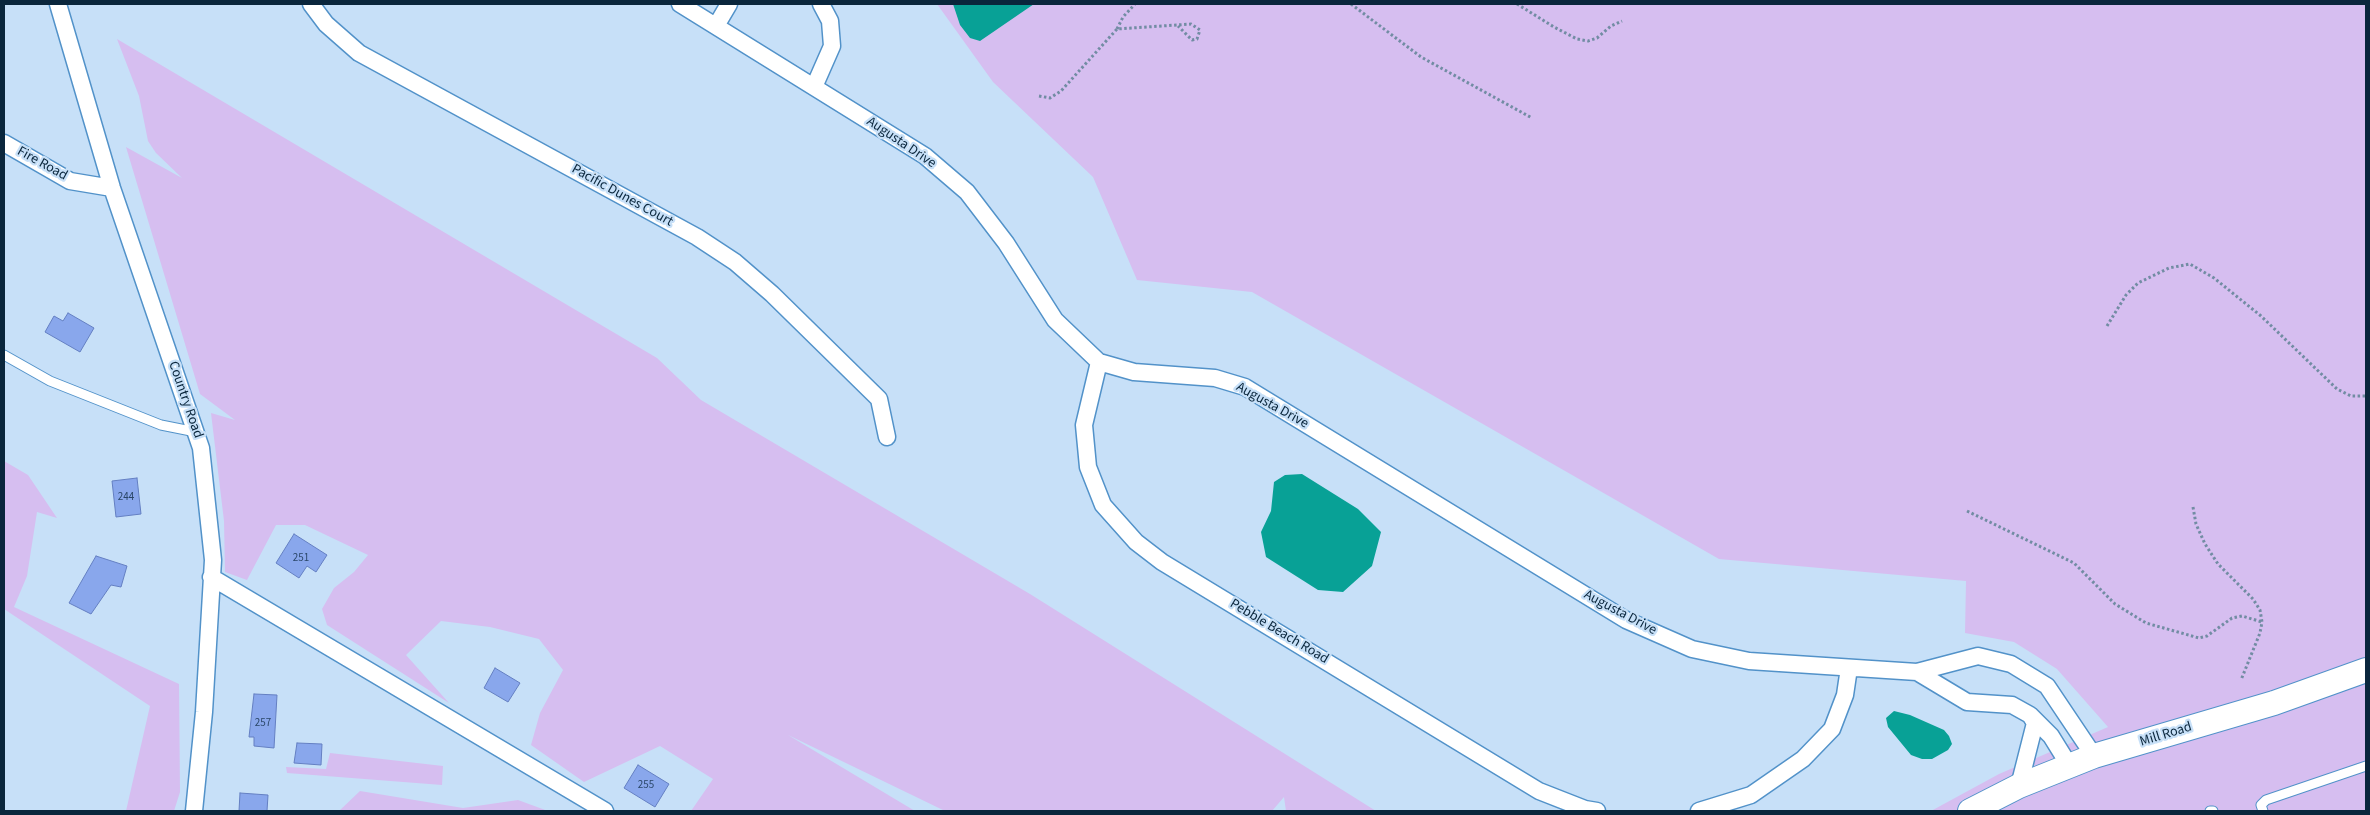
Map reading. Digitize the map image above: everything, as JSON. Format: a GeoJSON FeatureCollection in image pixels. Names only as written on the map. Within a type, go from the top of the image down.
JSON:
{"type":"FeatureCollection","features":[{"type":"Feature","properties":{"kind":"main road","name":"Mill Road"},"geometry":{"type":"LineString","coordinates":[[1970,811],[2019,786],[2094,756],[2274,703],[2366,670]]}},
{"type":"Feature","properties":{"kind":"street","name":"Country Road"},"geometry":{"type":"LineString","coordinates":[[58,4],[112,188],[201,448],[212,560],[204,712],[194,811]]}},
{"type":"Feature","properties":{"kind":"street","name":"Pacific Dunes Court"},"geometry":{"type":"LineString","coordinates":[[311,4],[326,24],[360,53],[698,237],[735,262],[772,294],[879,399],[887,437]]}},
{"type":"Feature","properties":{"kind":"street","name":"Augusta Drive"},"geometry":{"type":"LineString","coordinates":[[680,4],[926,156],[967,192],[1006,243],[1055,320],[1099,362],[1134,372],[1214,378],[1245,387],[1626,620],[1692,649],[1749,661],[1917,672],[1978,656],[2011,664],[2047,686],[2094,756]]}},
{"type":"Feature","properties":{"kind":"street"},"geometry":{"type":"LineString","coordinates":[[716,26],[729,4]]}},
{"type":"Feature","properties":{"kind":"street"},"geometry":{"type":"LineString","coordinates":[[814,87],[832,46],[830,21],[821,4]]}},
{"type":"Feature","properties":{"kind":"street","name":"Fire Road"},"geometry":{"type":"LineString","coordinates":[[4,143],[70,181],[112,188]]}},
{"type":"Feature","properties":{"kind":"street","name":"Pebble Beach Road"},"geometry":{"type":"LineString","coordinates":[[1099,362],[1084,425],[1088,467],[1103,505],[1136,542],[1162,562],[1539,791],[1585,809],[1597,811]]}},
{"type":"Feature","properties":{"kind":"street"},"geometry":{"type":"LineString","coordinates":[[211,577],[604,811]]}},
{"type":"Feature","properties":{"kind":"street"},"geometry":{"type":"LineString","coordinates":[[1699,811],[1751,795],[1803,759],[1832,729],[1845,695],[1849,668]]}},
{"type":"Feature","properties":{"kind":"street","name":"Augusta Drive"},"geometry":{"type":"LineString","coordinates":[[1917,672],[1967,702],[2012,704],[2030,715],[2051,736],[2070,765]]}},
{"type":"Feature","properties":{"kind":"street"},"geometry":{"type":"LineString","coordinates":[[2019,786],[2035,723],[2030,715]]}},
{"type":"Feature","properties":{"kind":"lane"},"geometry":{"type":"LineString","coordinates":[[4,354],[50,381],[161,425],[196,432]]}},
{"type":"Feature","properties":{"kind":"lane"},"geometry":{"type":"LineString","coordinates":[[2263,811],[2261,805],[2266,800],[2366,766]]}},
{"type":"Feature","properties":{"kind":"path"},"geometry":{"type":"LineString","coordinates":[[1039,96],[1050,98],[1061,91],[1118,29],[1123,17],[1135,4]]}},
{"type":"Feature","properties":{"kind":"path"},"geometry":{"type":"LineString","coordinates":[[1351,4],[1421,57],[1532,118]]}},
{"type":"Feature","properties":{"kind":"path"},"geometry":{"type":"LineString","coordinates":[[1517,4],[1577,39],[1588,41],[1597,38],[1611,26],[1622,21]]}},
{"type":"Feature","properties":{"kind":"path"},"geometry":{"type":"LineString","coordinates":[[1118,29],[1190,24],[1200,30],[1197,39],[1192,40],[1178,26]]}},
{"type":"Feature","properties":{"kind":"path"},"geometry":{"type":"LineString","coordinates":[[2107,326],[2126,295],[2138,283],[2169,268],[2190,264],[2214,278],[2261,316],[2338,389],[2351,396],[2366,396]]}},
{"type":"Feature","properties":{"kind":"path"},"geometry":{"type":"LineString","coordinates":[[2193,507],[2196,524],[2205,544],[2218,564],[2253,599],[2260,610],[2262,622],[2260,634],[2241,680]]}},
{"type":"Feature","properties":{"kind":"path"},"geometry":{"type":"LineString","coordinates":[[1968,511],[2074,563],[2115,604],[2146,623],[2199,638],[2207,636],[2232,618],[2242,616],[2262,622]]}},
{"type":"Feature","properties":{"kind":"shaded area"},"geometry":{"type":"Polygon","coordinates":[[[937,4],[2366,4],[2366,811],[1931,811],[1999,774],[2108,727],[2057,669],[2014,642],[1965,633],[1966,581],[1719,559],[1252,292],[1137,280],[1093,177],[993,82],[937,4]]]}},
{"type":"Feature","properties":{"kind":"shaded area"},"geometry":{"type":"Polygon","coordinates":[[[953,4],[1034,4],[980,41],[970,38],[960,25],[953,4]]]}},
{"type":"Feature","properties":{"kind":"shaded area"},"geometry":{"type":"Polygon","coordinates":[[[117,39],[657,358],[701,400],[1030,594],[1376,811],[1286,811],[1284,797],[1272,811],[945,811],[788,735],[915,811],[691,811],[713,779],[660,746],[584,782],[531,745],[540,713],[563,670],[539,639],[490,627],[441,621],[406,655],[449,703],[327,625],[322,609],[334,588],[354,572],[368,555],[305,525],[276,525],[247,580],[225,572],[224,521],[211,413],[235,420],[200,394],[126,147],[182,178],[156,153],[148,141],[139,96],[117,39]]]}},
{"type":"Feature","properties":{"kind":"shaded area"},"geometry":{"type":"Polygon","coordinates":[[[4,461],[28,475],[57,518],[37,512],[27,576],[14,607],[179,684],[180,792],[174,811],[126,811],[150,706],[4,609],[4,461]]]}},
{"type":"Feature","properties":{"kind":"shaded area"},"geometry":{"type":"Polygon","coordinates":[[[1302,474],[1358,509],[1381,532],[1372,566],[1343,592],[1318,590],[1266,557],[1261,532],[1271,511],[1274,482],[1285,475],[1302,474]]]}},
{"type":"Feature","properties":{"kind":"shaded area"},"geometry":{"type":"Polygon","coordinates":[[[1894,711],[1910,715],[1944,730],[1952,744],[1948,750],[1932,759],[1922,759],[1911,755],[1888,727],[1886,718],[1894,711]]]}},
{"type":"Feature","properties":{"kind":"shaded area"},"geometry":{"type":"Polygon","coordinates":[[[330,753],[443,766],[442,785],[287,773],[286,767],[326,769],[330,753]]]}},
{"type":"Feature","properties":{"kind":"shaded area"},"geometry":{"type":"Polygon","coordinates":[[[360,791],[463,808],[518,800],[548,811],[339,811],[360,791]]]}},
{"type":"Feature","properties":{"kind":"building"},"geometry":{"type":"Polygon","coordinates":[[[68,313],[94,328],[80,352],[45,332],[54,316],[63,321],[68,313]]]}},
{"type":"Feature","properties":{"kind":"building"},"geometry":{"type":"Polygon","coordinates":[[[137,478],[141,514],[116,517],[112,481],[137,478]]]}},
{"type":"Feature","properties":{"kind":"building"},"geometry":{"type":"Polygon","coordinates":[[[294,534],[327,555],[316,572],[307,566],[299,578],[276,563],[294,534]]]}},
{"type":"Feature","properties":{"kind":"building"},"geometry":{"type":"Polygon","coordinates":[[[96,556],[127,566],[121,587],[111,585],[91,614],[69,603],[96,556]]]}},
{"type":"Feature","properties":{"kind":"building"},"geometry":{"type":"Polygon","coordinates":[[[495,668],[520,683],[508,702],[484,688],[495,668]]]}},
{"type":"Feature","properties":{"kind":"building"},"geometry":{"type":"Polygon","coordinates":[[[254,694],[277,695],[274,748],[254,746],[254,737],[249,737],[254,694]]]}},
{"type":"Feature","properties":{"kind":"building"},"geometry":{"type":"Polygon","coordinates":[[[297,743],[322,744],[321,765],[294,763],[297,743]]]}},
{"type":"Feature","properties":{"kind":"building"},"geometry":{"type":"Polygon","coordinates":[[[638,765],[669,784],[655,807],[624,788],[638,765]]]}},
{"type":"Feature","properties":{"kind":"building"},"geometry":{"type":"Polygon","coordinates":[[[240,793],[268,795],[267,811],[239,811],[240,793]]]}}]}
